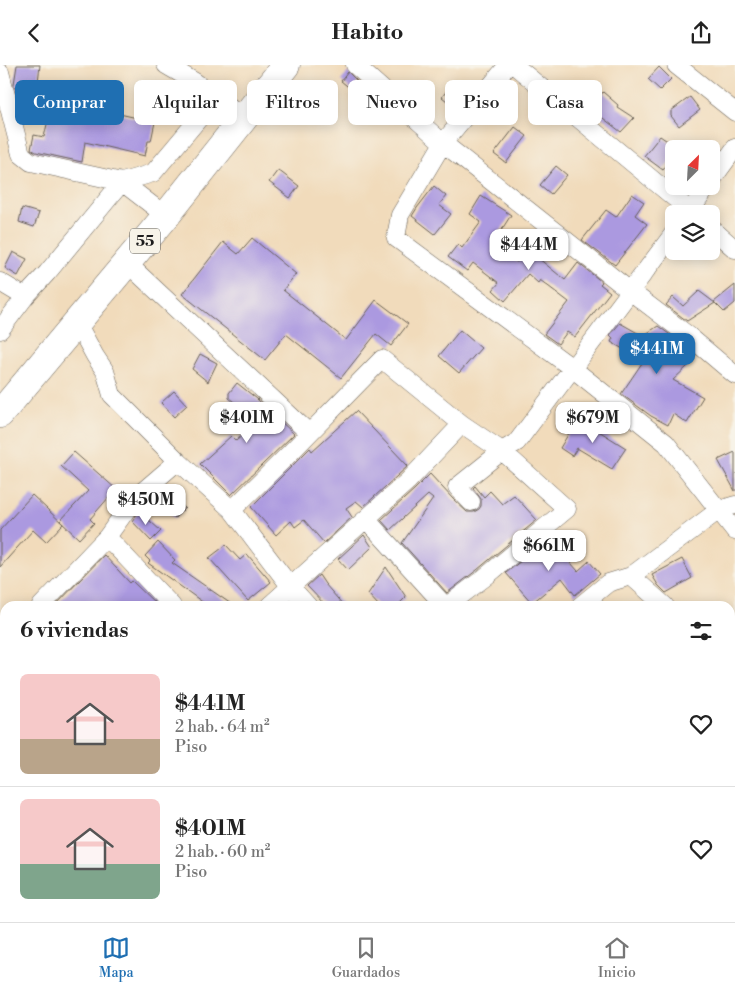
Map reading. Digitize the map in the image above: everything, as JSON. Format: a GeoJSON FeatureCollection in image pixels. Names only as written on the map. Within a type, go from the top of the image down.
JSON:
{"type":"FeatureCollection","features":[{"type":"Feature","properties":{"kind":"highway","name":"55"},"geometry":{"type":"LineString","coordinates":[[0,414],[212,160],[286,65]]}},
{"type":"Feature","properties":{"kind":"street"},"geometry":{"type":"LineString","coordinates":[[166,65],[192,80]]}},
{"type":"Feature","properties":{"kind":"street"},"geometry":{"type":"LineString","coordinates":[[355,65],[443,143],[689,336],[735,375]]}},
{"type":"Feature","properties":{"kind":"street"},"geometry":{"type":"LineString","coordinates":[[508,65],[443,143],[400,215],[396,238],[572,368],[666,443],[727,508],[735,531]]}},
{"type":"Feature","properties":{"kind":"street"},"geometry":{"type":"LineString","coordinates":[[514,65],[681,205]]}},
{"type":"Feature","properties":{"kind":"street"},"geometry":{"type":"LineString","coordinates":[[676,65],[735,111]]}},
{"type":"Feature","properties":{"kind":"street"},"geometry":{"type":"LineString","coordinates":[[0,72],[20,154],[31,162],[122,182],[166,216]]}},
{"type":"Feature","properties":{"kind":"street"},"geometry":{"type":"LineString","coordinates":[[237,112],[244,117]]}},
{"type":"Feature","properties":{"kind":"street"},"geometry":{"type":"LineString","coordinates":[[0,330],[25,297],[122,182],[153,173],[193,125]]}},
{"type":"Feature","properties":{"kind":"street"},"geometry":{"type":"LineString","coordinates":[[720,168],[735,147]]}},
{"type":"Feature","properties":{"kind":"street"},"geometry":{"type":"LineString","coordinates":[[720,236],[735,249]]}},
{"type":"Feature","properties":{"kind":"street"},"geometry":{"type":"LineString","coordinates":[[471,502],[457,487],[502,451],[517,442],[665,245]]}},
{"type":"Feature","properties":{"kind":"street"},"geometry":{"type":"LineString","coordinates":[[127,263],[309,433]]}},
{"type":"Feature","properties":{"kind":"street"},"geometry":{"type":"LineString","coordinates":[[0,282],[25,297]]}},
{"type":"Feature","properties":{"kind":"street"},"geometry":{"type":"LineString","coordinates":[[77,323],[105,371],[112,395],[178,461],[232,510],[304,601]]}},
{"type":"Feature","properties":{"kind":"street"},"geometry":{"type":"LineString","coordinates":[[232,510],[382,359],[462,424],[502,451],[567,509],[484,578],[453,601]]}},
{"type":"Feature","properties":{"kind":"street"},"geometry":{"type":"LineString","coordinates":[[274,601],[408,481],[462,424]]}},
{"type":"Feature","properties":{"kind":"street"},"geometry":{"type":"LineString","coordinates":[[46,601],[107,537],[134,498],[178,461]]}},
{"type":"Feature","properties":{"kind":"street"},"geometry":{"type":"LineString","coordinates":[[586,601],[608,583],[631,576],[727,508]]}},
{"type":"Feature","properties":{"kind":"street"},"geometry":{"type":"LineString","coordinates":[[366,519],[441,601]]}},
{"type":"Feature","properties":{"kind":"street"},"geometry":{"type":"LineString","coordinates":[[107,537],[167,601]]}},
{"type":"Feature","properties":{"kind":"street"},"geometry":{"type":"LineString","coordinates":[[631,576],[659,601]]}},
{"type":"Feature","properties":{"kind":"building"},"geometry":{"type":"Polygon","coordinates":[[[17,65],[40,65],[38,80],[15,80],[15,88],[14,84],[17,65]]]}},
{"type":"Feature","properties":{"kind":"building"},"geometry":{"type":"Polygon","coordinates":[[[659,67],[671,79],[660,90],[648,79],[659,67]]]}},
{"type":"Feature","properties":{"kind":"building"},"geometry":{"type":"Polygon","coordinates":[[[348,72],[356,80],[348,80],[348,87],[341,81],[348,72]]]}},
{"type":"Feature","properties":{"kind":"building"},"geometry":{"type":"Polygon","coordinates":[[[603,92],[618,105],[617,107],[634,118],[621,132],[602,117],[603,92]]]}},
{"type":"Feature","properties":{"kind":"building"},"geometry":{"type":"Polygon","coordinates":[[[690,97],[700,110],[679,126],[671,116],[671,111],[690,97]]]}},
{"type":"Feature","properties":{"kind":"building"},"geometry":{"type":"Polygon","coordinates":[[[124,115],[134,117],[134,125],[154,125],[145,156],[85,142],[82,162],[36,152],[31,149],[34,135],[44,137],[47,125],[124,125],[124,115]]]}},
{"type":"Feature","properties":{"kind":"building"},"geometry":{"type":"Polygon","coordinates":[[[515,127],[527,136],[506,163],[494,154],[515,127]]]}},
{"type":"Feature","properties":{"kind":"building"},"geometry":{"type":"Polygon","coordinates":[[[660,136],[666,140],[665,167],[663,170],[644,156],[660,136]]]}},
{"type":"Feature","properties":{"kind":"building"},"geometry":{"type":"Polygon","coordinates":[[[556,166],[567,175],[551,194],[540,185],[556,166]]]}},
{"type":"Feature","properties":{"kind":"building"},"geometry":{"type":"Polygon","coordinates":[[[278,170],[299,186],[290,198],[269,182],[278,170]]]}},
{"type":"Feature","properties":{"kind":"building"},"geometry":{"type":"Polygon","coordinates":[[[434,186],[446,196],[439,205],[451,214],[435,234],[412,216],[434,186]]]}},
{"type":"Feature","properties":{"kind":"building"},"geometry":{"type":"Polygon","coordinates":[[[632,194],[644,202],[635,215],[647,224],[615,265],[582,240],[606,210],[616,217],[632,194]]]}},
{"type":"Feature","properties":{"kind":"building"},"geometry":{"type":"Polygon","coordinates":[[[481,196],[511,215],[497,237],[499,239],[495,245],[517,262],[541,234],[548,240],[538,258],[565,280],[578,263],[602,282],[600,284],[610,292],[575,337],[567,332],[558,344],[544,334],[569,302],[540,280],[538,283],[528,274],[505,301],[493,290],[499,283],[473,263],[467,271],[448,257],[458,244],[462,248],[481,222],[470,214],[481,196]]]}},
{"type":"Feature","properties":{"kind":"building"},"geometry":{"type":"Polygon","coordinates":[[[22,208],[39,213],[34,227],[19,222],[22,208]]]}},
{"type":"Feature","properties":{"kind":"building"},"geometry":{"type":"Polygon","coordinates":[[[252,238],[296,274],[283,290],[346,340],[376,300],[408,324],[391,346],[376,334],[341,378],[286,334],[265,360],[182,294],[223,242],[238,254],[252,238]]]}},
{"type":"Feature","properties":{"kind":"building"},"geometry":{"type":"Polygon","coordinates":[[[13,252],[27,259],[18,276],[5,268],[13,252]]]}},
{"type":"Feature","properties":{"kind":"building"},"geometry":{"type":"Polygon","coordinates":[[[735,285],[735,303],[724,312],[714,302],[735,285]]]}},
{"type":"Feature","properties":{"kind":"building"},"geometry":{"type":"Polygon","coordinates":[[[699,291],[715,303],[687,321],[666,305],[673,297],[683,306],[699,291]]]}},
{"type":"Feature","properties":{"kind":"building"},"geometry":{"type":"Polygon","coordinates":[[[620,323],[643,336],[658,326],[680,342],[677,349],[685,355],[680,360],[688,366],[673,380],[703,397],[687,423],[673,414],[668,425],[651,416],[621,394],[642,363],[634,358],[635,356],[611,342],[613,338],[610,335],[620,323]]]}},
{"type":"Feature","properties":{"kind":"building"},"geometry":{"type":"Polygon","coordinates":[[[460,330],[481,348],[459,373],[439,356],[460,330]]]}},
{"type":"Feature","properties":{"kind":"building"},"geometry":{"type":"Polygon","coordinates":[[[200,354],[217,363],[208,382],[192,369],[200,354]]]}},
{"type":"Feature","properties":{"kind":"building"},"geometry":{"type":"Polygon","coordinates":[[[237,383],[294,434],[231,495],[200,464],[231,436],[236,441],[258,421],[229,398],[229,393],[237,383]]]}},
{"type":"Feature","properties":{"kind":"building"},"geometry":{"type":"Polygon","coordinates":[[[174,391],[187,405],[174,417],[161,403],[174,391]]]}},
{"type":"Feature","properties":{"kind":"building"},"geometry":{"type":"Polygon","coordinates":[[[356,411],[408,466],[363,507],[356,501],[346,508],[352,517],[324,543],[304,520],[295,527],[291,521],[276,535],[251,507],[310,448],[312,451],[356,411]]]}},
{"type":"Feature","properties":{"kind":"building"},"geometry":{"type":"Polygon","coordinates":[[[578,418],[626,448],[612,469],[577,448],[572,456],[560,448],[578,418]]]}},
{"type":"Feature","properties":{"kind":"building"},"geometry":{"type":"Polygon","coordinates":[[[74,452],[116,489],[90,519],[94,523],[79,539],[60,521],[88,491],[61,466],[74,452]]]}},
{"type":"Feature","properties":{"kind":"building"},"geometry":{"type":"Polygon","coordinates":[[[735,452],[735,491],[718,460],[735,452]]]}},
{"type":"Feature","properties":{"kind":"building"},"geometry":{"type":"Polygon","coordinates":[[[430,474],[467,512],[474,512],[481,506],[481,499],[473,488],[475,486],[484,497],[490,491],[502,504],[514,495],[537,520],[447,593],[402,543],[433,499],[428,495],[390,530],[381,520],[430,474]]]}},
{"type":"Feature","properties":{"kind":"building"},"geometry":{"type":"Polygon","coordinates":[[[164,487],[185,508],[175,518],[154,495],[164,487]]]}},
{"type":"Feature","properties":{"kind":"building"},"geometry":{"type":"Polygon","coordinates":[[[32,495],[63,524],[46,542],[33,530],[0,567],[0,530],[32,495]]]}},
{"type":"Feature","properties":{"kind":"building"},"geometry":{"type":"Polygon","coordinates":[[[139,511],[161,531],[151,541],[132,521],[139,511]]]}},
{"type":"Feature","properties":{"kind":"building"},"geometry":{"type":"Polygon","coordinates":[[[364,535],[372,547],[348,570],[338,559],[364,535]]]}},
{"type":"Feature","properties":{"kind":"building"},"geometry":{"type":"Polygon","coordinates":[[[549,538],[578,571],[589,561],[600,574],[575,595],[562,578],[534,601],[530,601],[506,573],[549,538]]]}},
{"type":"Feature","properties":{"kind":"building"},"geometry":{"type":"Polygon","coordinates":[[[158,542],[175,560],[172,563],[227,601],[201,601],[148,563],[150,561],[145,556],[158,542]]]}},
{"type":"Feature","properties":{"kind":"building"},"geometry":{"type":"Polygon","coordinates":[[[226,545],[240,560],[247,554],[271,582],[248,601],[209,558],[226,545]]]}},
{"type":"Feature","properties":{"kind":"building"},"geometry":{"type":"Polygon","coordinates":[[[104,555],[130,583],[132,581],[153,601],[60,601],[104,555]]]}},
{"type":"Feature","properties":{"kind":"building"},"geometry":{"type":"Polygon","coordinates":[[[682,559],[692,578],[666,593],[652,575],[682,559]]]}},
{"type":"Feature","properties":{"kind":"building"},"geometry":{"type":"Polygon","coordinates":[[[386,567],[406,597],[402,601],[374,601],[368,594],[386,567]]]}},
{"type":"Feature","properties":{"kind":"building"},"geometry":{"type":"Polygon","coordinates":[[[319,575],[340,601],[321,601],[307,586],[319,575]]]}}]}
